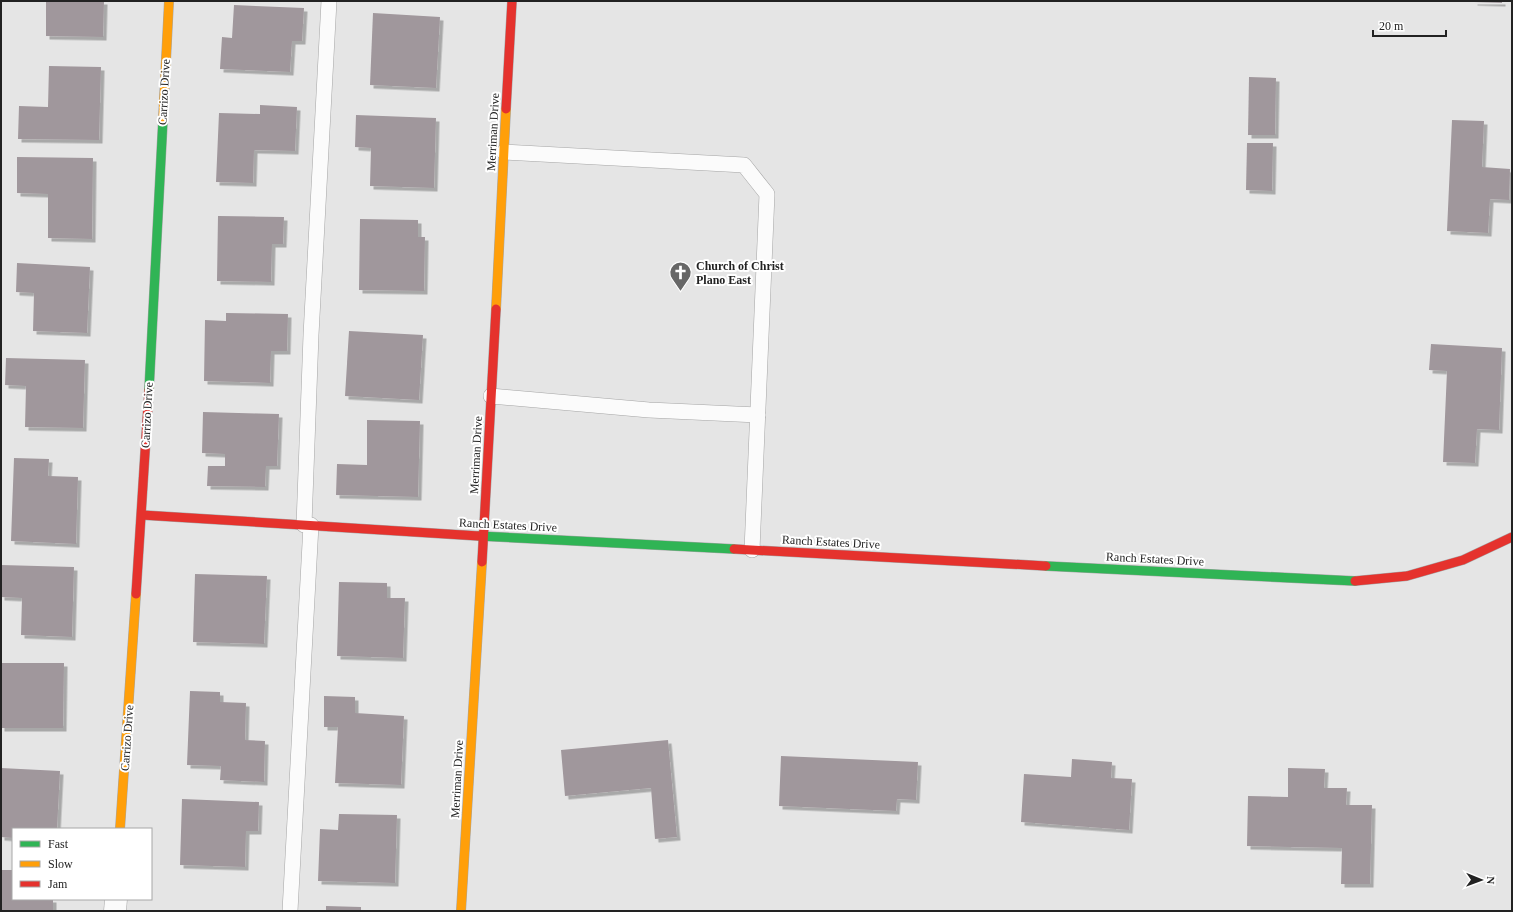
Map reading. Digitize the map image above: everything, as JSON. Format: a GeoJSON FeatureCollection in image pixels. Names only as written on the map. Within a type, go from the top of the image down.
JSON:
{"type":"FeatureCollection","features":[{"type":"Feature","properties":{"kind":"street","name":"Carrizo Drive"},"geometry":{"type":"LineString","coordinates":[[120,828],[142,515],[169,1]]}},
{"type":"Feature","properties":{"kind":"street","name":"Merriman Drive"},"geometry":{"type":"LineString","coordinates":[[461,911],[484,536],[512,1]]}},
{"type":"Feature","properties":{"kind":"street","name":"Ranch Estates Drive"},"geometry":{"type":"LineString","coordinates":[[142,515],[484,536],[1350,582],[1407,576],[1463,560],[1512,537]]}},
{"type":"Feature","properties":{"kind":"street"},"geometry":{"type":"LineString","coordinates":[[115,911],[116,900]]}},
{"type":"Feature","properties":{"kind":"lane"},"geometry":{"type":"LineString","coordinates":[[290,911],[307,525],[311,335],[329,1]]}},
{"type":"Feature","properties":{"kind":"lane"},"geometry":{"type":"LineString","coordinates":[[504,152],[744,165],[767,194],[752,550]]}},
{"type":"Feature","properties":{"kind":"lane"},"geometry":{"type":"LineString","coordinates":[[491,396],[649,410],[758,415]]}},
{"type":"Feature","properties":{"kind":"building"},"geometry":{"type":"Polygon","coordinates":[[[46,1],[104,1],[103,37],[46,36],[46,1]]]}},
{"type":"Feature","properties":{"kind":"building"},"geometry":{"type":"Polygon","coordinates":[[[1502,1],[1502,3],[1474,2],[1502,1]]]}},
{"type":"Feature","properties":{"kind":"building"},"geometry":{"type":"Polygon","coordinates":[[[234,5],[304,8],[302,41],[292,41],[290,72],[220,69],[222,37],[232,38],[234,5]]]}},
{"type":"Feature","properties":{"kind":"building"},"geometry":{"type":"Polygon","coordinates":[[[373,13],[440,17],[436,88],[370,85],[373,13]]]}},
{"type":"Feature","properties":{"kind":"building"},"geometry":{"type":"Polygon","coordinates":[[[49,66],[101,67],[99,140],[18,139],[19,106],[48,107],[49,66]]]}},
{"type":"Feature","properties":{"kind":"building"},"geometry":{"type":"Polygon","coordinates":[[[1249,77],[1276,78],[1275,135],[1248,135],[1249,77]]]}},
{"type":"Feature","properties":{"kind":"building"},"geometry":{"type":"Polygon","coordinates":[[[260,105],[297,107],[295,151],[254,150],[253,183],[216,182],[219,113],[260,114],[260,105]]]}},
{"type":"Feature","properties":{"kind":"building"},"geometry":{"type":"Polygon","coordinates":[[[356,115],[436,118],[434,188],[370,186],[371,148],[355,147],[356,115]]]}},
{"type":"Feature","properties":{"kind":"building"},"geometry":{"type":"Polygon","coordinates":[[[1452,120],[1484,121],[1482,167],[1510,169],[1509,200],[1490,199],[1488,233],[1447,231],[1452,120]]]}},
{"type":"Feature","properties":{"kind":"building"},"geometry":{"type":"Polygon","coordinates":[[[1247,143],[1273,143],[1272,191],[1246,190],[1247,143]]]}},
{"type":"Feature","properties":{"kind":"building"},"geometry":{"type":"Polygon","coordinates":[[[17,157],[93,158],[92,239],[48,238],[48,194],[17,193],[17,157]]]}},
{"type":"Feature","properties":{"kind":"building"},"geometry":{"type":"Polygon","coordinates":[[[218,216],[284,217],[283,244],[272,244],[271,282],[217,281],[218,216]]]}},
{"type":"Feature","properties":{"kind":"building"},"geometry":{"type":"Polygon","coordinates":[[[360,219],[418,220],[418,237],[425,237],[424,291],[359,290],[360,219]]]}},
{"type":"Feature","properties":{"kind":"building"},"geometry":{"type":"Polygon","coordinates":[[[17,263],[90,267],[87,333],[33,331],[34,293],[16,292],[17,263]]]}},
{"type":"Feature","properties":{"kind":"building"},"geometry":{"type":"Polygon","coordinates":[[[226,313],[288,314],[287,351],[271,351],[270,383],[204,381],[205,320],[226,321],[226,313]]]}},
{"type":"Feature","properties":{"kind":"building"},"geometry":{"type":"Polygon","coordinates":[[[349,331],[423,335],[419,400],[345,396],[349,331]]]}},
{"type":"Feature","properties":{"kind":"building"},"geometry":{"type":"Polygon","coordinates":[[[1431,344],[1502,348],[1499,430],[1477,429],[1475,463],[1443,462],[1447,371],[1429,370],[1431,344]]]}},
{"type":"Feature","properties":{"kind":"building"},"geometry":{"type":"Polygon","coordinates":[[[6,358],[85,360],[83,428],[25,427],[26,386],[5,385],[6,358]]]}},
{"type":"Feature","properties":{"kind":"building"},"geometry":{"type":"Polygon","coordinates":[[[203,412],[279,414],[277,466],[266,466],[265,487],[207,486],[208,466],[225,466],[225,454],[202,453],[203,412]]]}},
{"type":"Feature","properties":{"kind":"building"},"geometry":{"type":"Polygon","coordinates":[[[367,420],[420,421],[418,497],[336,495],[337,464],[367,465],[367,420]]]}},
{"type":"Feature","properties":{"kind":"building"},"geometry":{"type":"Polygon","coordinates":[[[14,458],[49,459],[48,476],[78,477],[76,544],[11,541],[14,458]]]}},
{"type":"Feature","properties":{"kind":"building"},"geometry":{"type":"Polygon","coordinates":[[[1,565],[74,567],[72,637],[21,635],[22,598],[1,597],[1,565]]]}},
{"type":"Feature","properties":{"kind":"building"},"geometry":{"type":"Polygon","coordinates":[[[195,574],[267,576],[264,644],[193,642],[195,574]]]}},
{"type":"Feature","properties":{"kind":"building"},"geometry":{"type":"Polygon","coordinates":[[[339,582],[387,583],[387,598],[405,598],[403,658],[337,656],[339,582]]]}},
{"type":"Feature","properties":{"kind":"building"},"geometry":{"type":"Polygon","coordinates":[[[1,663],[64,663],[63,728],[1,728],[1,663]]]}},
{"type":"Feature","properties":{"kind":"building"},"geometry":{"type":"Polygon","coordinates":[[[190,691],[220,692],[220,702],[246,703],[245,740],[265,741],[264,782],[220,780],[221,766],[187,765],[190,691]]]}},
{"type":"Feature","properties":{"kind":"building"},"geometry":{"type":"Polygon","coordinates":[[[324,696],[355,697],[355,713],[404,716],[401,785],[335,783],[338,727],[324,727],[324,696]]]}},
{"type":"Feature","properties":{"kind":"building"},"geometry":{"type":"Polygon","coordinates":[[[668,740],[677,837],[655,839],[651,788],[565,796],[561,750],[668,740]]]}},
{"type":"Feature","properties":{"kind":"building"},"geometry":{"type":"Polygon","coordinates":[[[781,756],[918,762],[916,800],[897,799],[896,811],[779,806],[781,756]]]}},
{"type":"Feature","properties":{"kind":"building"},"geometry":{"type":"Polygon","coordinates":[[[1072,759],[1112,762],[1111,778],[1132,779],[1129,830],[1021,822],[1024,774],[1071,777],[1072,759]]]}},
{"type":"Feature","properties":{"kind":"building"},"geometry":{"type":"Polygon","coordinates":[[[1,768],[60,771],[57,828],[12,828],[12,838],[1,837],[1,768]]]}},
{"type":"Feature","properties":{"kind":"building"},"geometry":{"type":"Polygon","coordinates":[[[1288,768],[1325,769],[1324,788],[1347,788],[1346,805],[1372,805],[1370,884],[1341,884],[1342,848],[1247,846],[1248,796],[1288,797],[1288,768]]]}},
{"type":"Feature","properties":{"kind":"building"},"geometry":{"type":"Polygon","coordinates":[[[182,799],[259,802],[258,831],[246,831],[245,867],[180,865],[182,799]]]}},
{"type":"Feature","properties":{"kind":"building"},"geometry":{"type":"Polygon","coordinates":[[[339,814],[397,815],[395,883],[318,881],[320,829],[338,830],[339,814]]]}},
{"type":"Feature","properties":{"kind":"building"},"geometry":{"type":"Polygon","coordinates":[[[1,870],[12,870],[12,900],[53,900],[53,911],[1,911],[1,870]]]}},
{"type":"Feature","properties":{"kind":"building"},"geometry":{"type":"Polygon","coordinates":[[[326,906],[361,907],[361,911],[326,911],[326,906]]]}},
{"type":"Feature","properties":{"kind":"traffic: fast"},"geometry":{"type":"LineString","coordinates":[[149,390],[163,119]]}},
{"type":"Feature","properties":{"kind":"traffic: fast"},"geometry":{"type":"LineString","coordinates":[[479,536],[734,549]]}},
{"type":"Feature","properties":{"kind":"traffic: fast"},"geometry":{"type":"LineString","coordinates":[[1046,566],[1355,581]]}},
{"type":"Feature","properties":{"kind":"traffic: slow"},"geometry":{"type":"LineString","coordinates":[[163,119],[169,1]]}},
{"type":"Feature","properties":{"kind":"traffic: slow"},"geometry":{"type":"LineString","coordinates":[[496,309],[506,109]]}},
{"type":"Feature","properties":{"kind":"traffic: slow"},"geometry":{"type":"LineString","coordinates":[[461,911],[482,562]]}},
{"type":"Feature","properties":{"kind":"traffic: slow"},"geometry":{"type":"LineString","coordinates":[[120,828],[136,594]]}},
{"type":"Feature","properties":{"kind":"traffic: jam"},"geometry":{"type":"LineString","coordinates":[[506,109],[512,1]]}},
{"type":"Feature","properties":{"kind":"traffic: jam"},"geometry":{"type":"LineString","coordinates":[[482,562],[496,309]]}},
{"type":"Feature","properties":{"kind":"traffic: jam"},"geometry":{"type":"LineString","coordinates":[[136,594],[149,390]]}},
{"type":"Feature","properties":{"kind":"traffic: jam"},"geometry":{"type":"LineString","coordinates":[[142,515],[479,536]]}},
{"type":"Feature","properties":{"kind":"traffic: jam"},"geometry":{"type":"LineString","coordinates":[[1355,581],[1407,576],[1463,560],[1512,537]]}},
{"type":"Feature","properties":{"kind":"traffic: jam"},"geometry":{"type":"LineString","coordinates":[[734,549],[1046,566]]}},
{"type":"Feature","properties":{"kind":"place","name":"Church of Christ Plano East"},"geometry":{"type":"Point","coordinates":[681,292]}}]}
